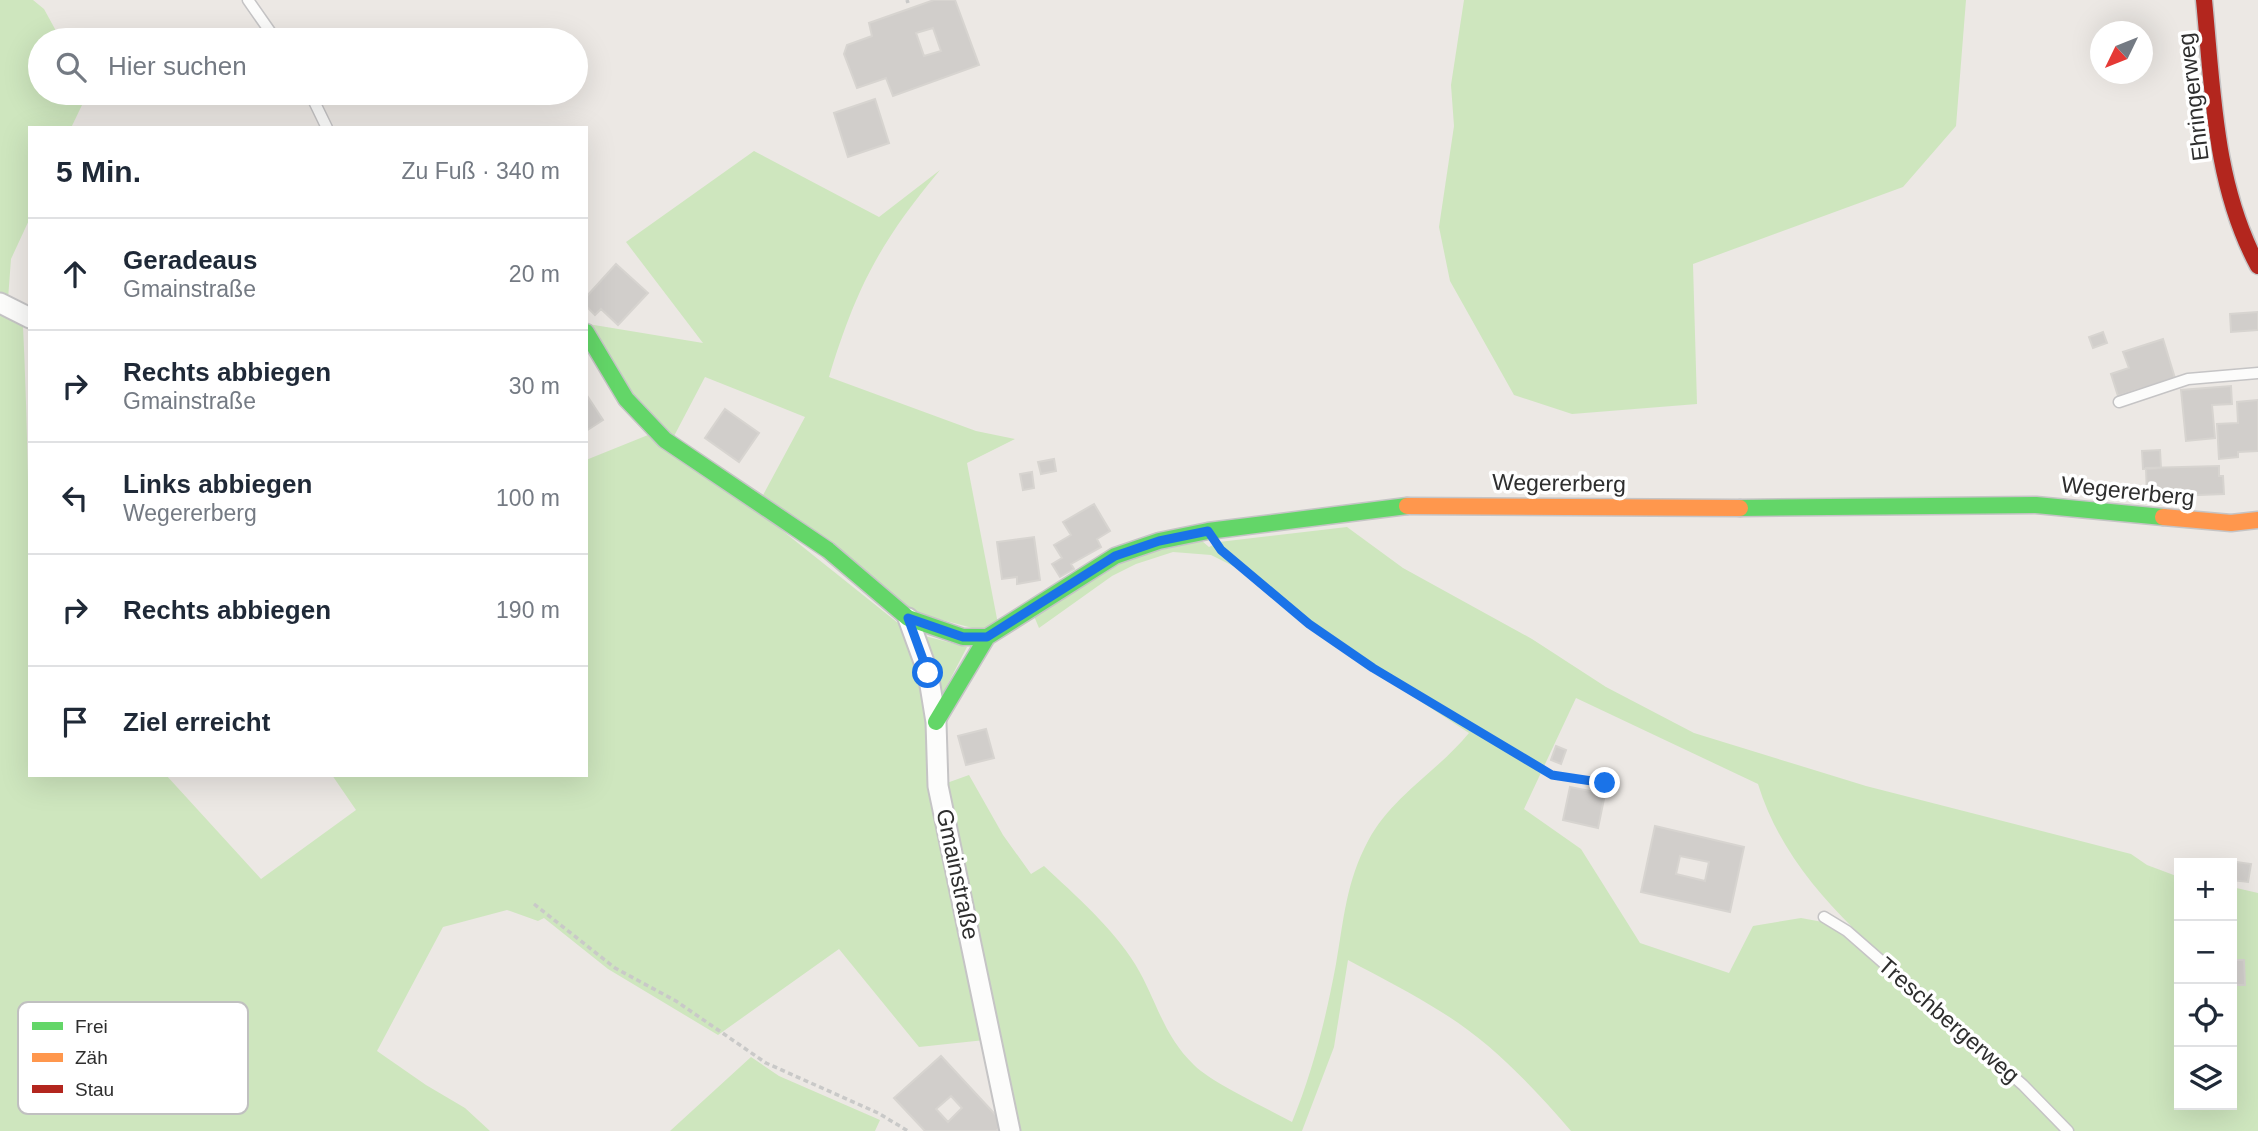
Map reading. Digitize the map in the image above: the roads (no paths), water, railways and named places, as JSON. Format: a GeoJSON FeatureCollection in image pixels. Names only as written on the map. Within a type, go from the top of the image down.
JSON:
{"type":"FeatureCollection","features":[{"type":"Feature","properties":{"kind":"street","name":"Ehringerweg"},"geometry":{"type":"LineString","coordinates":[[2204,0],[2222,159],[2232,212],[2246,249],[2258,267]]}},
{"type":"Feature","properties":{"kind":"street"},"geometry":{"type":"LineString","coordinates":[[0,303],[28,317]]}},
{"type":"Feature","properties":{"kind":"street","name":"Gmainstraße"},"geometry":{"type":"LineString","coordinates":[[588,335],[626,399],[665,440],[828,550],[858,572],[908,618],[963,637],[987,637]]}},
{"type":"Feature","properties":{"kind":"street","name":"Wegererberg"},"geometry":{"type":"LineString","coordinates":[[936,722],[987,637],[1115,556],[1159,541],[1208,531],[1400,506],[1464,505],[1721,508],[2036,505],[2231,523],[2258,520]]}},
{"type":"Feature","properties":{"kind":"street","name":"Gmainstraße"},"geometry":{"type":"LineString","coordinates":[[908,618],[928,673],[936,722],[938,786],[999,1062],[1010,1131]]}},
{"type":"Feature","properties":{"kind":"lane"},"geometry":{"type":"LineString","coordinates":[[248,0],[268,28]]}},
{"type":"Feature","properties":{"kind":"lane"},"geometry":{"type":"LineString","coordinates":[[316,105],[326,126]]}},
{"type":"Feature","properties":{"kind":"lane"},"geometry":{"type":"LineString","coordinates":[[2119,402],[2188,379],[2258,373]]}},
{"type":"Feature","properties":{"kind":"lane","name":"Treschbergerweg"},"geometry":{"type":"LineString","coordinates":[[1824,917],[1847,931],[2013,1076],[2068,1131]]}}]}
